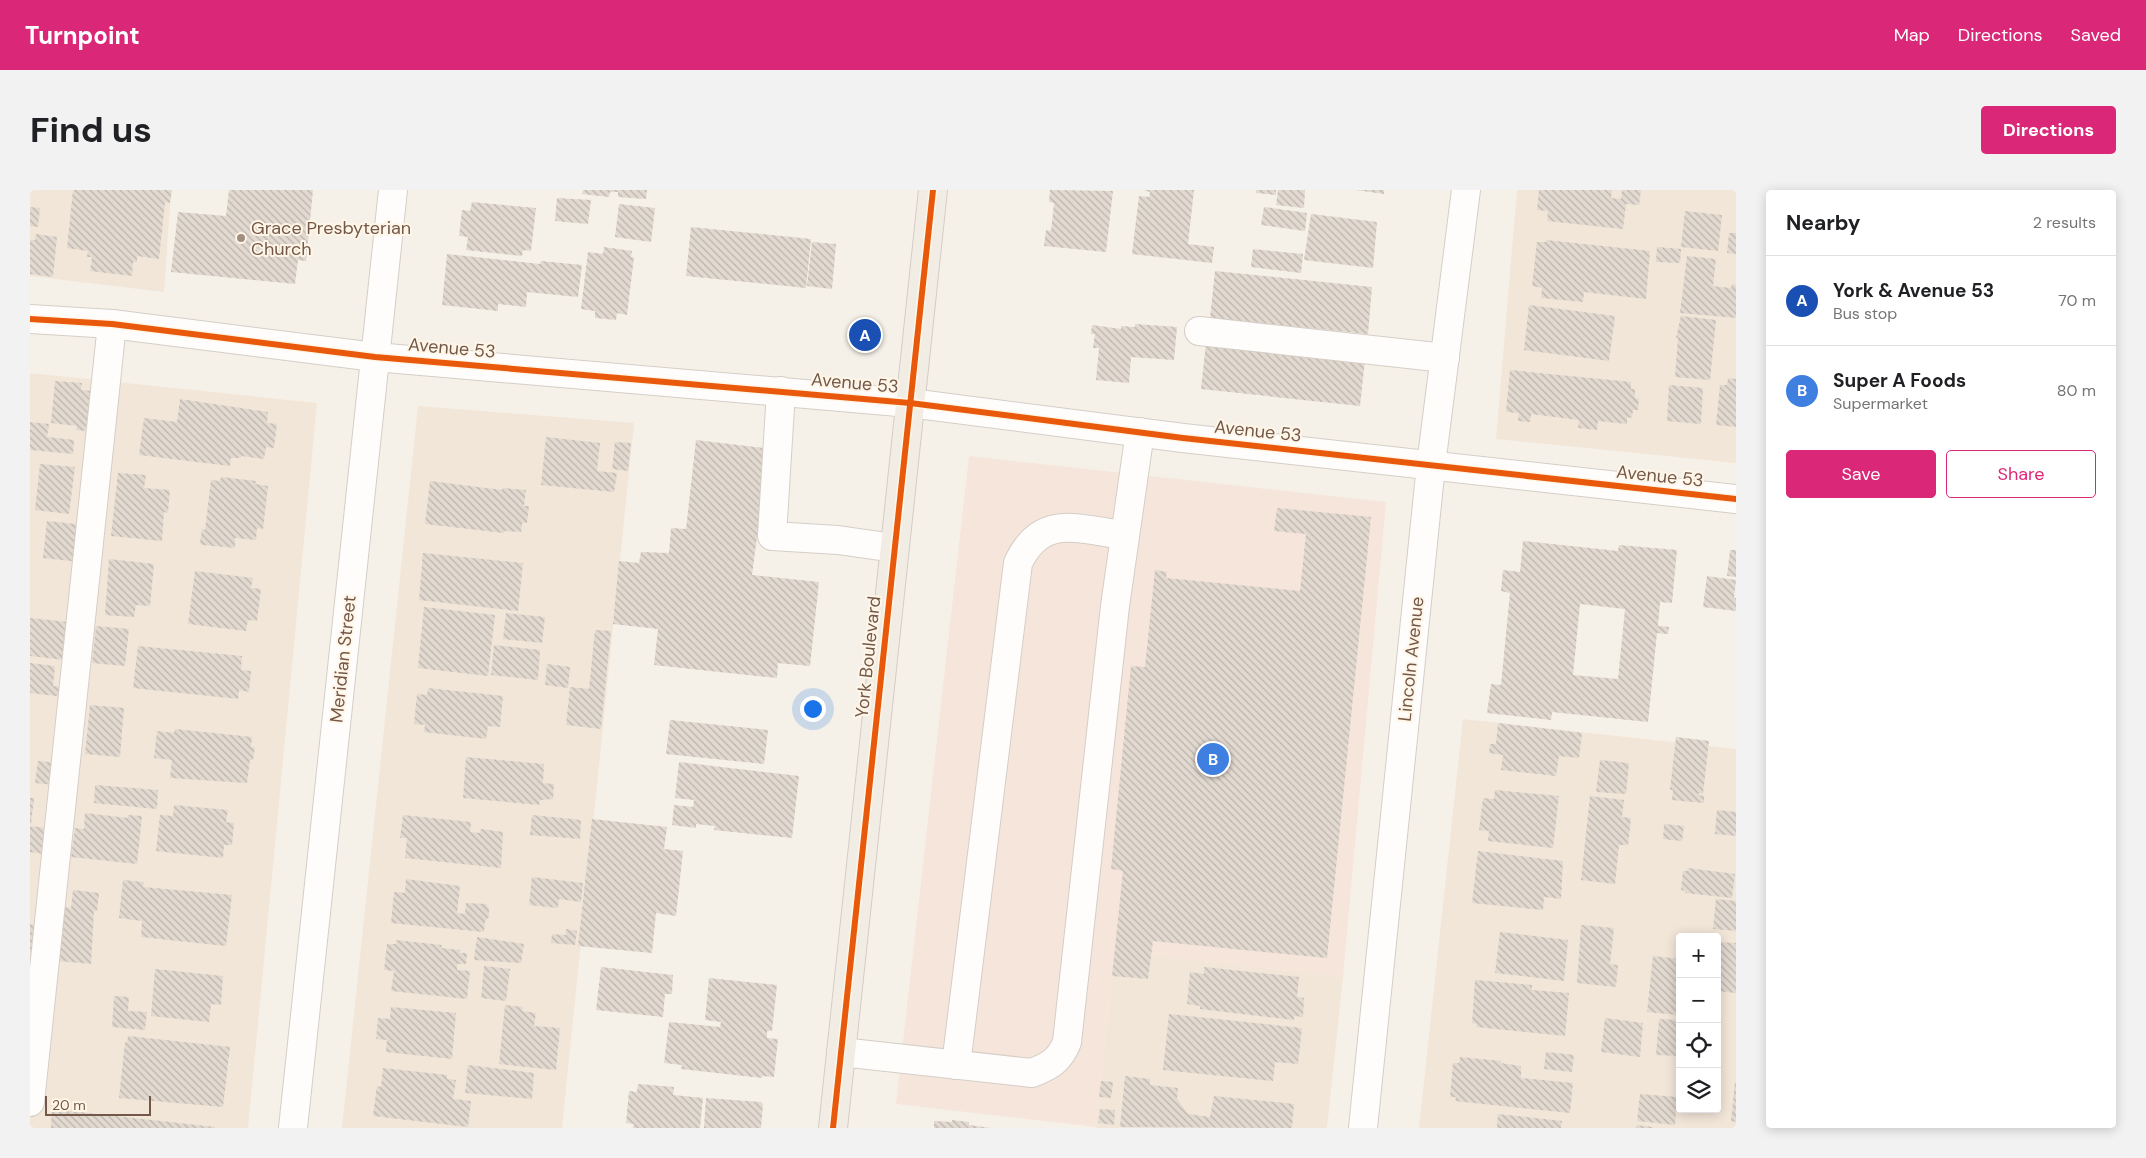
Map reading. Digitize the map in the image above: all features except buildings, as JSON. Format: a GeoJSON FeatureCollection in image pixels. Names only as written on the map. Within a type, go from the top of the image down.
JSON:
{"type":"FeatureCollection","features":[{"type":"Feature","properties":{"kind":"main road","name":"York Boulevard"},"geometry":{"type":"LineString","coordinates":[[833,1128],[932,190]]}},
{"type":"Feature","properties":{"kind":"street","name":"Meridian Street"},"geometry":{"type":"LineString","coordinates":[[293,1128],[393,190]]}},
{"type":"Feature","properties":{"kind":"street","name":"Lincoln Avenue"},"geometry":{"type":"LineString","coordinates":[[1364,1128],[1431,465],[1466,190]]}},
{"type":"Feature","properties":{"kind":"street","name":"Avenue 53"},"geometry":{"type":"LineString","coordinates":[[30,319],[112,324],[374,357],[910,403],[1140,432],[1736,499]]}},
{"type":"Feature","properties":{"kind":"street"},"geometry":{"type":"LineString","coordinates":[[30,1102],[112,324]]}},
{"type":"Feature","properties":{"kind":"street"},"geometry":{"type":"LineString","coordinates":[[1199,331],[1445,358]]}},
{"type":"Feature","properties":{"kind":"street"},"geometry":{"type":"LineString","coordinates":[[781,391],[772,536],[838,540],[894,548]]}},
{"type":"Feature","properties":{"kind":"street"},"geometry":{"type":"LineString","coordinates":[[841,1052],[1032,1073],[1052,1065],[1062,1056],[1067,1042],[1115,606],[1140,432]]}},
{"type":"Feature","properties":{"kind":"street"},"geometry":{"type":"LineString","coordinates":[[956,1065],[1018,563],[1025,547],[1037,535],[1055,527],[1125,535]]}},
{"type":"Feature","properties":{"kind":"shaded area"},"geometry":{"type":"Polygon","coordinates":[[[30,190],[171,190],[164,292],[30,276],[30,190]]]}},
{"type":"Feature","properties":{"kind":"shaded area"},"geometry":{"type":"Polygon","coordinates":[[[1517,190],[1736,190],[1736,463],[1496,439],[1517,190]]]}},
{"type":"Feature","properties":{"kind":"shaded area"},"geometry":{"type":"Polygon","coordinates":[[[30,373],[317,403],[248,1128],[30,1128],[30,373]]]}},
{"type":"Feature","properties":{"kind":"shaded area"},"geometry":{"type":"Polygon","coordinates":[[[418,406],[634,423],[562,1128],[342,1128],[418,406]]]}},
{"type":"Feature","properties":{"kind":"shaded area"},"geometry":{"type":"Polygon","coordinates":[[[969,456],[1386,502],[1343,977],[1115,951],[1096,1127],[896,1104],[969,456]]]}},
{"type":"Feature","properties":{"kind":"shaded area"},"geometry":{"type":"Polygon","coordinates":[[[1463,719],[1736,749],[1736,1128],[1419,1128],[1463,719]]]}},
{"type":"Feature","properties":{"kind":"shaded area"},"geometry":{"type":"Polygon","coordinates":[[[1115,951],[1343,977],[1327,1128],[1096,1128],[1115,951]]]}},
{"type":"Feature","properties":{"kind":"cycle path"},"geometry":{"type":"LineString","coordinates":[[833,1128],[933,190]]}},
{"type":"Feature","properties":{"kind":"cycle path"},"geometry":{"type":"LineString","coordinates":[[30,319],[112,324],[375,357],[910,403],[1183,438],[1736,499]]}},
{"type":"Feature","properties":{"kind":"place","name":"Grace Presbyterian Church"},"geometry":{"type":"Point","coordinates":[241,238]}},
{"type":"Feature","properties":{"kind":"place","name":"York & Avenue 53"},"geometry":{"type":"Point","coordinates":[865,335]}},
{"type":"Feature","properties":{"kind":"place","name":"Super A Foods"},"geometry":{"type":"Point","coordinates":[1213,759]}}]}
